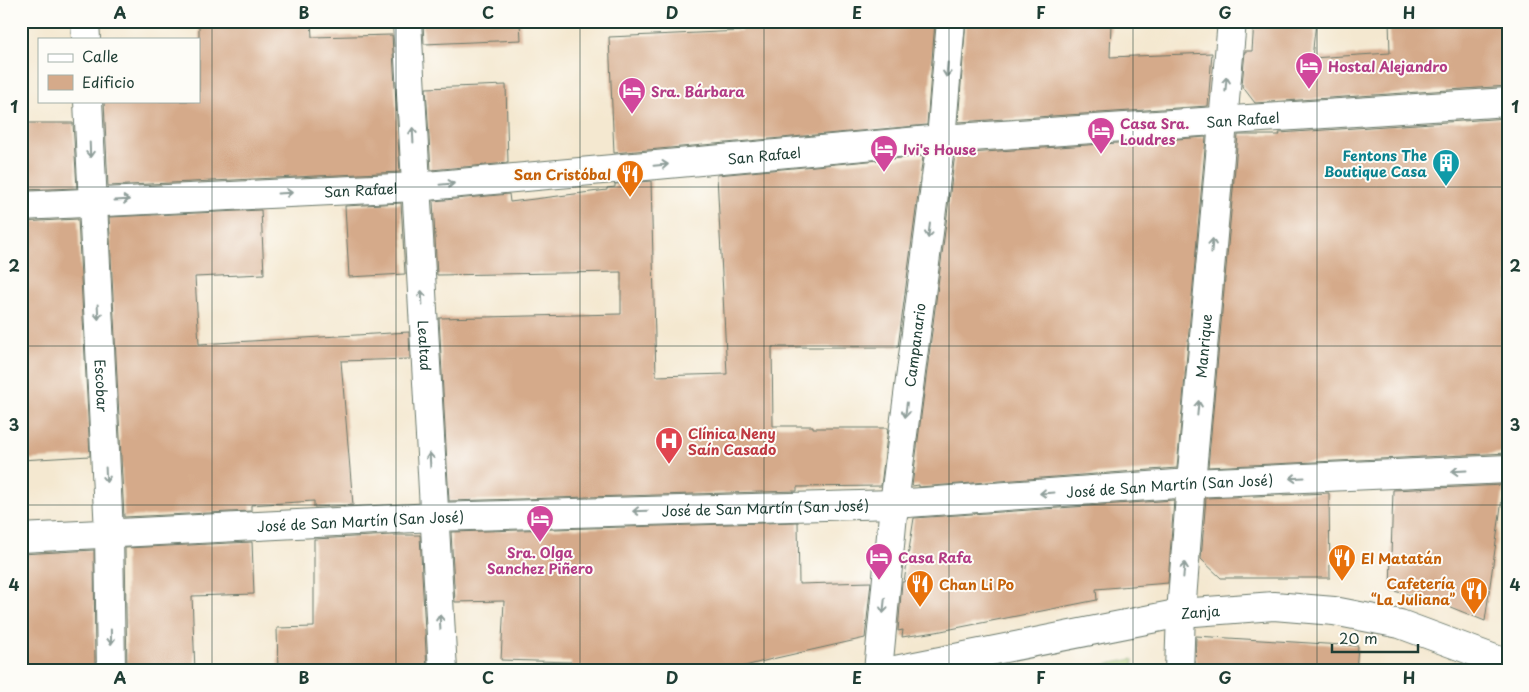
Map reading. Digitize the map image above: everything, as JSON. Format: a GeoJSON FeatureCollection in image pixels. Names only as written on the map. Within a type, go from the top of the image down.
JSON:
{"type":"FeatureCollection","features":[{"type":"Feature","properties":{"kind":"street"},"geometry":{"type":"LineString","coordinates":[[85,21],[86,38]]}},
{"type":"Feature","properties":{"kind":"street","name":"Lealtad"},"geometry":{"type":"LineString","coordinates":[[407,21],[443,671]]}},
{"type":"Feature","properties":{"kind":"street","name":"Campanario"},"geometry":{"type":"LineString","coordinates":[[878,671],[894,504],[940,139],[951,21]]}},
{"type":"Feature","properties":{"kind":"street","name":"Manrique"},"geometry":{"type":"LineString","coordinates":[[1179,671],[1181,613],[1191,483],[1232,21]]}},
{"type":"Feature","properties":{"kind":"street","name":"Escobar"},"geometry":{"type":"LineString","coordinates":[[88,102],[109,533],[112,671]]}},
{"type":"Feature","properties":{"kind":"street","name":"San Rafael"},"geometry":{"type":"LineString","coordinates":[[21,206],[416,187],[940,139],[1508,102]]}},
{"type":"Feature","properties":{"kind":"street","name":"José de San Martín (San José)"},"geometry":{"type":"LineString","coordinates":[[21,538],[434,517],[894,504],[1191,483],[1508,468]]}},
{"type":"Feature","properties":{"kind":"street","name":"Zanja"},"geometry":{"type":"LineString","coordinates":[[890,671],[1181,613],[1274,606],[1334,611],[1400,624],[1508,664]]}},
{"type":"Feature","properties":{"kind":"green space"},"geometry":{"type":"Polygon","coordinates":[[[1133,659],[1133,671],[1071,671],[1133,659]]]}},
{"type":"Feature","properties":{"kind":"building"},"geometry":{"type":"Polygon","coordinates":[[[199,21],[311,21],[312,37],[392,35],[400,172],[108,186],[104,102],[200,102],[199,21]]]}},
{"type":"Feature","properties":{"kind":"building"},"geometry":{"type":"Polygon","coordinates":[[[423,21],[520,21],[521,40],[424,44],[423,21]]]}},
{"type":"Feature","properties":{"kind":"building"},"geometry":{"type":"Polygon","coordinates":[[[741,21],[935,21],[927,125],[614,153],[609,37],[741,31],[741,21]]]}},
{"type":"Feature","properties":{"kind":"building"},"geometry":{"type":"Polygon","coordinates":[[[966,21],[1111,21],[1110,57],[1212,53],[1208,106],[958,122],[966,21]]]}},
{"type":"Feature","properties":{"kind":"building"},"geometry":{"type":"Polygon","coordinates":[[[1254,21],[1316,21],[1312,58],[1390,53],[1389,21],[1508,21],[1508,86],[1255,103],[1242,86],[1245,51],[1252,51],[1254,21]]]}},
{"type":"Feature","properties":{"kind":"building"},"geometry":{"type":"Polygon","coordinates":[[[506,85],[508,163],[431,170],[426,88],[506,85]]]}},
{"type":"Feature","properties":{"kind":"building"},"geometry":{"type":"Polygon","coordinates":[[[1508,118],[1508,453],[1208,467],[1238,135],[1280,135],[1279,133],[1508,118]]]}},
{"type":"Feature","properties":{"kind":"building"},"geometry":{"type":"Polygon","coordinates":[[[21,123],[73,123],[77,188],[21,190],[21,123]]]}},
{"type":"Feature","properties":{"kind":"building"},"geometry":{"type":"Polygon","coordinates":[[[1206,137],[1177,468],[912,486],[955,154],[1206,137]]]}},
{"type":"Feature","properties":{"kind":"building"},"geometry":{"type":"Polygon","coordinates":[[[923,156],[898,347],[772,347],[773,426],[888,428],[881,486],[797,487],[797,491],[449,501],[439,318],[621,314],[621,272],[437,275],[433,201],[509,194],[510,202],[607,190],[607,188],[615,187],[615,184],[651,181],[656,376],[727,374],[717,175],[923,156]]]}},
{"type":"Feature","properties":{"kind":"building"},"geometry":{"type":"Polygon","coordinates":[[[401,203],[405,274],[349,277],[345,206],[401,203]]]}},
{"type":"Feature","properties":{"kind":"building"},"geometry":{"type":"Polygon","coordinates":[[[261,210],[264,274],[195,277],[199,344],[409,332],[410,359],[341,361],[353,505],[314,507],[314,501],[251,505],[251,511],[124,517],[109,217],[261,210]]]}},
{"type":"Feature","properties":{"kind":"building"},"geometry":{"type":"Polygon","coordinates":[[[78,219],[90,456],[21,460],[21,222],[78,219]]]}},
{"type":"Feature","properties":{"kind":"building"},"geometry":{"type":"Polygon","coordinates":[[[1504,485],[1485,621],[1438,602],[1390,590],[1393,490],[1504,485]]]}},
{"type":"Feature","properties":{"kind":"building"},"geometry":{"type":"Polygon","coordinates":[[[1329,493],[1330,578],[1221,578],[1201,559],[1206,498],[1329,493]]]}},
{"type":"Feature","properties":{"kind":"building"},"geometry":{"type":"Polygon","coordinates":[[[1174,500],[1168,583],[1096,589],[1097,600],[936,632],[902,637],[903,630],[898,631],[902,582],[904,582],[914,518],[1174,500]]]}},
{"type":"Feature","properties":{"kind":"building"},"geometry":{"type":"Polygon","coordinates":[[[798,522],[799,584],[871,582],[865,638],[726,671],[570,671],[571,662],[501,660],[504,601],[455,602],[451,532],[798,522]]]}},
{"type":"Feature","properties":{"kind":"building"},"geometry":{"type":"Polygon","coordinates":[[[420,535],[427,671],[278,671],[277,628],[314,627],[314,539],[420,535]]]}},
{"type":"Feature","properties":{"kind":"building"},"geometry":{"type":"Polygon","coordinates":[[[252,542],[254,594],[192,596],[195,671],[127,671],[125,548],[252,542]]]}},
{"type":"Feature","properties":{"kind":"building"},"geometry":{"type":"Polygon","coordinates":[[[94,550],[95,671],[21,671],[21,554],[94,550]]]}},
{"type":"Feature","properties":{"kind":"building"},"geometry":{"type":"Polygon","coordinates":[[[1196,636],[1358,646],[1356,671],[1195,671],[1196,636]]]}},
{"type":"Feature","properties":{"kind":"place","name":"Hostal Alejandro"},"geometry":{"type":"Point","coordinates":[1309,90]}},
{"type":"Feature","properties":{"kind":"place","name":"Sra. Bárbara"},"geometry":{"type":"Point","coordinates":[632,115]}},
{"type":"Feature","properties":{"kind":"place","name":"Casa Sra. Loudres"},"geometry":{"type":"Point","coordinates":[1101,155]}},
{"type":"Feature","properties":{"kind":"place","name":"Ivi's House"},"geometry":{"type":"Point","coordinates":[884,173]}},
{"type":"Feature","properties":{"kind":"place","name":"Fentons The Boutique Casa"},"geometry":{"type":"Point","coordinates":[1446,187]}},
{"type":"Feature","properties":{"kind":"place","name":"San Cristóbal"},"geometry":{"type":"Point","coordinates":[630,198]}},
{"type":"Feature","properties":{"kind":"place","name":"Clínica Neny Saín Casado"},"geometry":{"type":"Point","coordinates":[669,465]}},
{"type":"Feature","properties":{"kind":"place","name":"Sra. Olga Sanchez Piñero"},"geometry":{"type":"Point","coordinates":[540,543]}},
{"type":"Feature","properties":{"kind":"place","name":"Casa Rafa"},"geometry":{"type":"Point","coordinates":[879,581]}},
{"type":"Feature","properties":{"kind":"place","name":"El Matatán"},"geometry":{"type":"Point","coordinates":[1342,582]}},
{"type":"Feature","properties":{"kind":"place","name":"Chan Li Po"},"geometry":{"type":"Point","coordinates":[920,608]}},
{"type":"Feature","properties":{"kind":"place","name":"Cafetería “La Juliana”"},"geometry":{"type":"Point","coordinates":[1474,615]}}]}
